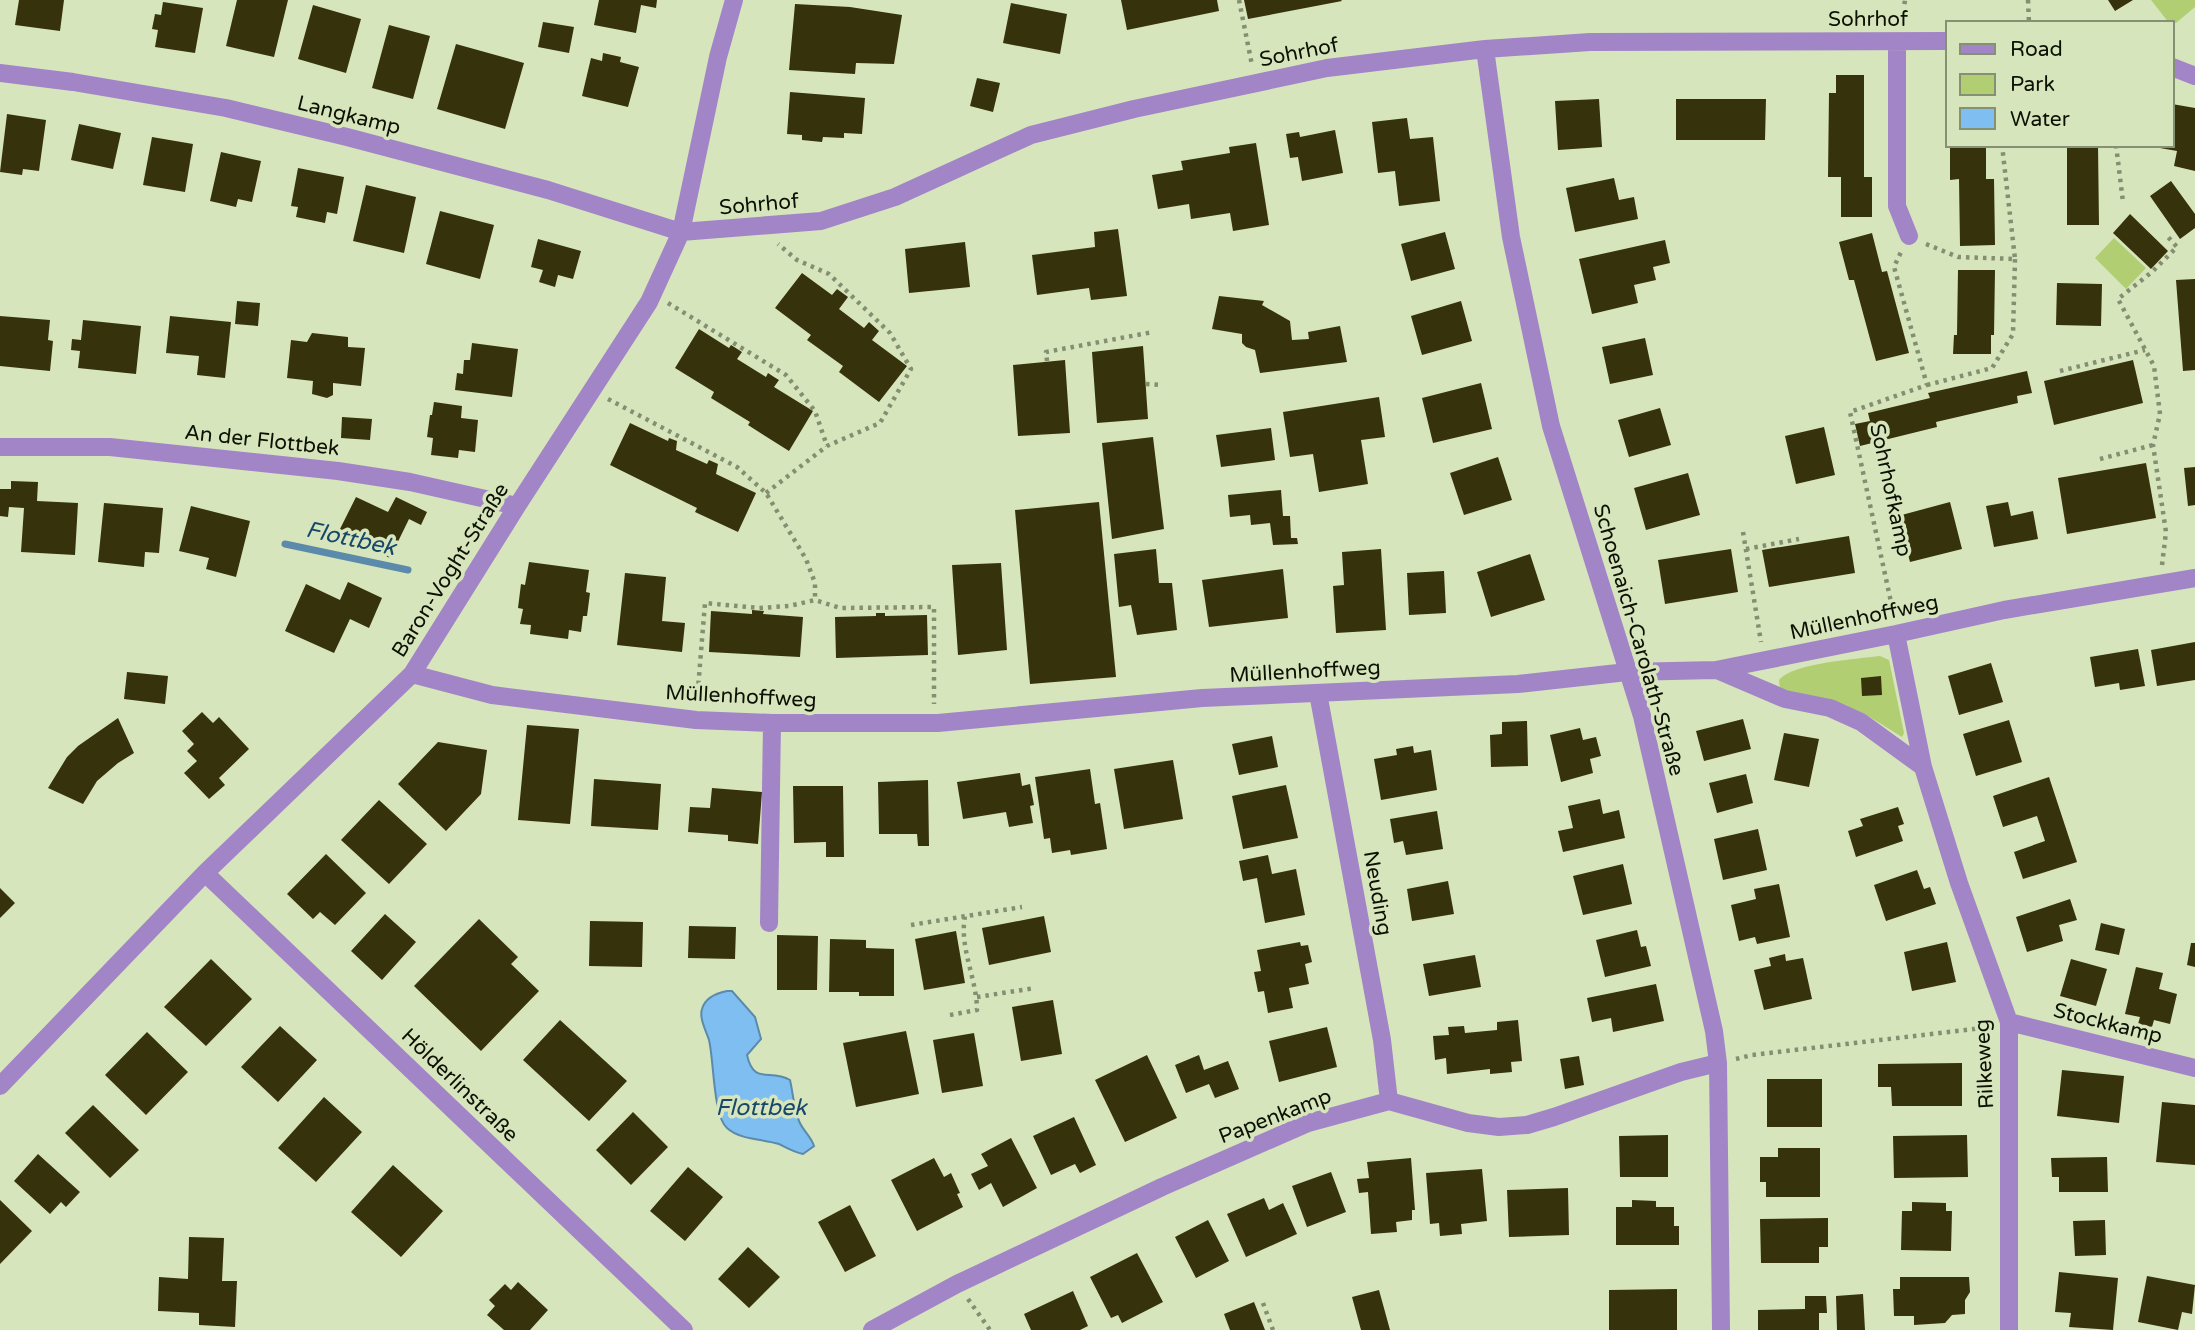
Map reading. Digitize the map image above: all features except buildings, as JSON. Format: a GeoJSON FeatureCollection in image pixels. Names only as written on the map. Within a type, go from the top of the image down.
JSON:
{"type":"FeatureCollection","features":[{"type":"Feature","properties":{"kind":"street","name":"Baron-Voght-Straße"},"geometry":{"type":"LineString","coordinates":[[0,1086],[205,873],[412,674],[653,293],[681,232],[718,57],[734,0]]}},
{"type":"Feature","properties":{"kind":"street","name":"Sohrhof"},"geometry":{"type":"LineString","coordinates":[[681,232],[821,221],[895,197],[1031,135],[1134,109],[1327,68],[1485,49],[1590,42],[1946,41]]}},
{"type":"Feature","properties":{"kind":"street"},"geometry":{"type":"LineString","coordinates":[[1897,42],[1897,206],[1909,236]]}},
{"type":"Feature","properties":{"kind":"street","name":"Schoenaich-Carolath-Straße"},"geometry":{"type":"LineString","coordinates":[[1485,49],[1511,237],[1551,426],[1642,716],[1714,1031],[1718,1063],[1721,1330]]}},
{"type":"Feature","properties":{"kind":"street"},"geometry":{"type":"LineString","coordinates":[[2174,68],[2195,76]]}},
{"type":"Feature","properties":{"kind":"street","name":"Langkamp"},"geometry":{"type":"LineString","coordinates":[[0,73],[74,82],[226,108],[334,133],[548,190],[681,232]]}},
{"type":"Feature","properties":{"kind":"street","name":"An der Flottbek"},"geometry":{"type":"LineString","coordinates":[[0,447],[110,447],[338,471],[410,482],[517,506]]}},
{"type":"Feature","properties":{"kind":"street","name":"Müllenhoffweg"},"geometry":{"type":"LineString","coordinates":[[412,674],[492,695],[696,720],[934,723],[1202,698],[1518,684],[1627,672],[1716,670],[2004,610],[2195,578]]}},
{"type":"Feature","properties":{"kind":"street","name":"Rilkeweg"},"geometry":{"type":"LineString","coordinates":[[1896,634],[1923,767],[1959,883],[2009,1022],[2009,1330]]}},
{"type":"Feature","properties":{"kind":"street"},"geometry":{"type":"LineString","coordinates":[[1716,670],[1785,699],[1830,708],[1861,722],[1923,767]]}},
{"type":"Feature","properties":{"kind":"street","name":"Neuding"},"geometry":{"type":"LineString","coordinates":[[1318,693],[1382,1040],[1389,1101]]}},
{"type":"Feature","properties":{"kind":"street"},"geometry":{"type":"LineString","coordinates":[[769,923],[772,723]]}},
{"type":"Feature","properties":{"kind":"street","name":"Hölderlinstraße"},"geometry":{"type":"LineString","coordinates":[[205,873],[684,1330]]}},
{"type":"Feature","properties":{"kind":"street","name":"Stockkamp"},"geometry":{"type":"LineString","coordinates":[[2009,1022],[2195,1068]]}},
{"type":"Feature","properties":{"kind":"street"},"geometry":{"type":"LineString","coordinates":[[1389,1101],[1468,1123],[1499,1127],[1527,1125],[1681,1072],[1718,1063]]}},
{"type":"Feature","properties":{"kind":"street","name":"Papenkamp"},"geometry":{"type":"LineString","coordinates":[[872,1330],[957,1284],[1162,1187],[1308,1123],[1389,1101]]}},
{"type":"Feature","properties":{"kind":"path"},"geometry":{"type":"LineString","coordinates":[[1239,0],[1256,83]]}},
{"type":"Feature","properties":{"kind":"path"},"geometry":{"type":"LineString","coordinates":[[2028,0],[2029,21]]}},
{"type":"Feature","properties":{"kind":"path"},"geometry":{"type":"LineString","coordinates":[[2002,147],[2015,259],[2013,334],[1992,368],[1927,386],[1894,267],[1909,236],[1958,257],[2015,259]]}},
{"type":"Feature","properties":{"kind":"path"},"geometry":{"type":"LineString","coordinates":[[2116,147],[2123,202]]}},
{"type":"Feature","properties":{"kind":"path"},"geometry":{"type":"LineString","coordinates":[[766,493],[827,446],[880,423],[911,369],[890,333],[829,274],[797,260],[778,244],[773,226]]}},
{"type":"Feature","properties":{"kind":"path"},"geometry":{"type":"LineString","coordinates":[[2165,583],[2161,560],[2166,532],[2152,445],[2160,414],[2154,366],[2118,299],[2177,247],[2168,237]]}},
{"type":"Feature","properties":{"kind":"path"},"geometry":{"type":"LineString","coordinates":[[653,293],[786,375],[815,411],[827,446]]}},
{"type":"Feature","properties":{"kind":"path"},"geometry":{"type":"LineString","coordinates":[[1047,361],[1046,352],[1153,332]]}},
{"type":"Feature","properties":{"kind":"path"},"geometry":{"type":"LineString","coordinates":[[2060,371],[2145,350]]}},
{"type":"Feature","properties":{"kind":"path"},"geometry":{"type":"LineString","coordinates":[[1146,384],[1160,385]]}},
{"type":"Feature","properties":{"kind":"path","name":"Sohrhofkamp"},"geometry":{"type":"LineString","coordinates":[[1896,634],[1893,608],[1850,412],[1927,386]]}},
{"type":"Feature","properties":{"kind":"path"},"geometry":{"type":"LineString","coordinates":[[592,390],[737,467],[766,493],[806,559],[815,583],[815,600]]}},
{"type":"Feature","properties":{"kind":"path"},"geometry":{"type":"LineString","coordinates":[[2100,459],[2152,445]]}},
{"type":"Feature","properties":{"kind":"path"},"geometry":{"type":"LineString","coordinates":[[1743,532],[1765,660]]}},
{"type":"Feature","properties":{"kind":"path"},"geometry":{"type":"LineString","coordinates":[[1746,549],[1799,539]]}},
{"type":"Feature","properties":{"kind":"path"},"geometry":{"type":"LineString","coordinates":[[696,720],[705,603],[759,608],[789,606],[815,600],[840,608],[934,607],[934,723]]}},
{"type":"Feature","properties":{"kind":"path"},"geometry":{"type":"LineString","coordinates":[[911,925],[1022,907]]}},
{"type":"Feature","properties":{"kind":"path"},"geometry":{"type":"LineString","coordinates":[[950,1015],[977,1010],[977,997],[962,929],[965,916]]}},
{"type":"Feature","properties":{"kind":"path"},"geometry":{"type":"LineString","coordinates":[[977,997],[1035,988]]}},
{"type":"Feature","properties":{"kind":"path"},"geometry":{"type":"LineString","coordinates":[[1718,1063],[1752,1055],[1983,1029],[2009,1022]]}},
{"type":"Feature","properties":{"kind":"path"},"geometry":{"type":"LineString","coordinates":[[957,1284],[990,1330]]}},
{"type":"Feature","properties":{"kind":"path"},"geometry":{"type":"LineString","coordinates":[[1263,1303],[1273,1330]]}},
{"type":"Feature","properties":{"kind":"green space"},"geometry":{"type":"Polygon","coordinates":[[[2151,0],[2195,0],[2195,7],[2176,23],[2167,21],[2151,0]]]}},
{"type":"Feature","properties":{"kind":"green space"},"geometry":{"type":"Polygon","coordinates":[[[2114,238],[2146,268],[2126,289],[2095,258],[2114,238]]]}},
{"type":"Feature","properties":{"kind":"green space"},"geometry":{"type":"Polygon","coordinates":[[[1880,656],[1889,660],[1904,733],[1902,737],[1865,714],[1833,702],[1780,689],[1779,680],[1797,669],[1880,656]]]}},
{"type":"Feature","properties":{"kind":"water","name":"Flottbek"},"geometry":{"type":"Polygon","coordinates":[[[732,991],[755,1017],[761,1039],[747,1055],[754,1070],[790,1080],[799,1121],[814,1146],[803,1154],[779,1144],[738,1135],[722,1122],[716,1100],[709,1040],[701,1013],[709,999],[732,991]]]}},
{"type":"Feature","properties":{"kind":"waterway","name":"Flottbek"},"geometry":{"type":"LineString","coordinates":[[285,544],[408,570]]}}]}
